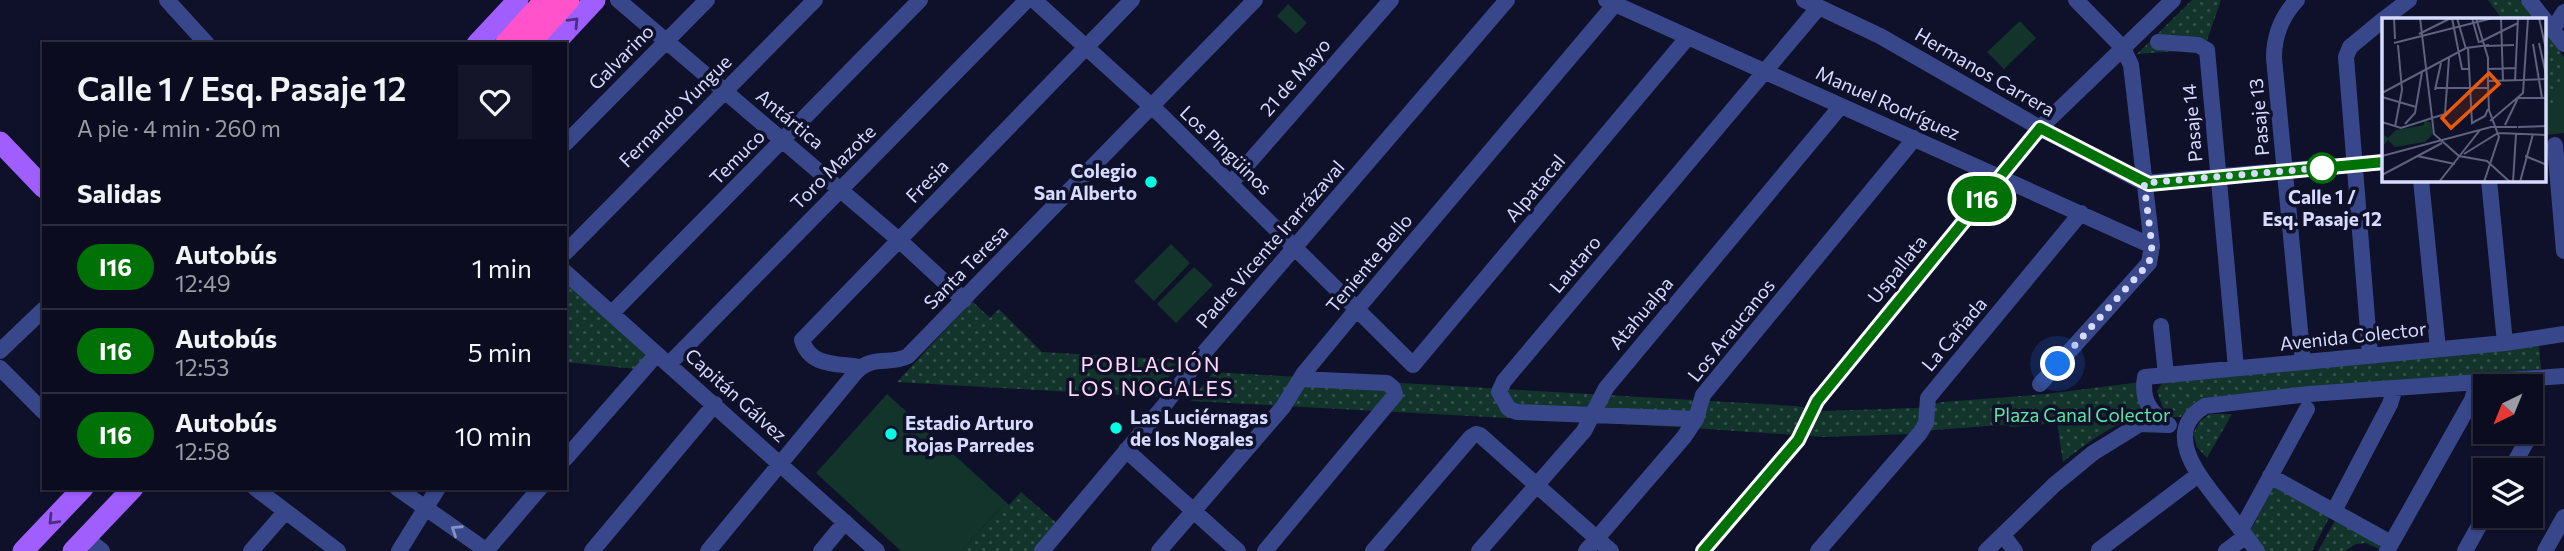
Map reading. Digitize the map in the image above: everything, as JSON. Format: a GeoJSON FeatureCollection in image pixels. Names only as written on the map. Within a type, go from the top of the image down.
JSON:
{"type":"FeatureCollection","features":[{"type":"Feature","properties":{"kind":"highway"},"geometry":{"type":"LineString","coordinates":[[507,42],[545,0]]}},
{"type":"Feature","properties":{"kind":"highway"},"geometry":{"type":"LineString","coordinates":[[531,42],[569,0]]}},
{"type":"Feature","properties":{"kind":"main road"},"geometry":{"type":"LineString","coordinates":[[479,42],[517,0]]}},
{"type":"Feature","properties":{"kind":"main road"},"geometry":{"type":"LineString","coordinates":[[556,42],[595,0]]}},
{"type":"Feature","properties":{"kind":"main road"},"geometry":{"type":"LineString","coordinates":[[0,142],[42,186]]}},
{"type":"Feature","properties":{"kind":"main road"},"geometry":{"type":"LineString","coordinates":[[23,551],[81,490]]}},
{"type":"Feature","properties":{"kind":"main road"},"geometry":{"type":"LineString","coordinates":[[87,547],[131,490]]}},
{"type":"Feature","properties":{"kind":"street"},"geometry":{"type":"LineString","coordinates":[[167,0],[205,42]]}},
{"type":"Feature","properties":{"kind":"street","name":"Antártica"},"geometry":{"type":"LineString","coordinates":[[618,0],[899,240],[964,300]]}},
{"type":"Feature","properties":{"kind":"street","name":"Galvarino"},"geometry":{"type":"LineString","coordinates":[[567,142],[707,0]]}},
{"type":"Feature","properties":{"kind":"street","name":"Fernando Yungue"},"geometry":{"type":"LineString","coordinates":[[567,251],[815,0]]}},
{"type":"Feature","properties":{"kind":"street","name":"Temuco"},"geometry":{"type":"LineString","coordinates":[[612,313],[920,0]]}},
{"type":"Feature","properties":{"kind":"street","name":"Toro Mazote"},"geometry":{"type":"LineString","coordinates":[[567,457],[663,358],[840,190],[1027,0]]}},
{"type":"Feature","properties":{"kind":"street","name":"Los Pingüinos"},"geometry":{"type":"LineString","coordinates":[[1034,0],[1231,183],[1413,365]]}},
{"type":"Feature","properties":{"kind":"street","name":"Fresia"},"geometry":{"type":"LineString","coordinates":[[861,367],[814,359],[802,340],[1132,0]]}},
{"type":"Feature","properties":{"kind":"street","name":"Santa Teresa"},"geometry":{"type":"LineString","coordinates":[[861,367],[873,361],[903,359],[908,356],[1255,0]]}},
{"type":"Feature","properties":{"kind":"street","name":"21 de Mayo"},"geometry":{"type":"LineString","coordinates":[[1231,183],[1391,0]]}},
{"type":"Feature","properties":{"kind":"street","name":"Padre Vicente Irarrázaval"},"geometry":{"type":"LineString","coordinates":[[1042,551],[1163,407],[1202,354],[1507,0]]}},
{"type":"Feature","properties":{"kind":"street"},"geometry":{"type":"LineString","coordinates":[[2040,384],[2149,263],[2152,246],[2133,72],[2123,48],[2076,0]]}},
{"type":"Feature","properties":{"kind":"street","name":"Uspallata"},"geometry":{"type":"LineString","coordinates":[[1703,551],[1792,448],[1817,401],[2040,128],[2173,0]]}},
{"type":"Feature","properties":{"kind":"street","name":"Pasaje 13"},"geometry":{"type":"LineString","coordinates":[[2297,0],[2281,22],[2274,49],[2302,362]]}},
{"type":"Feature","properties":{"kind":"street"},"geometry":{"type":"LineString","coordinates":[[2385,18],[2409,0]]}},
{"type":"Feature","properties":{"kind":"street"},"geometry":{"type":"LineString","coordinates":[[2529,0],[2558,30],[2564,44]]}},
{"type":"Feature","properties":{"kind":"street","name":"Manuel Rodríguez"},"geometry":{"type":"LineString","coordinates":[[1610,2],[2152,246]]}},
{"type":"Feature","properties":{"kind":"street","name":"Teniente Bello"},"geometry":{"type":"LineString","coordinates":[[1159,551],[1283,407],[1301,379],[1357,309],[1610,2]]}},
{"type":"Feature","properties":{"kind":"street","name":"Lautaro"},"geometry":{"type":"LineString","coordinates":[[1696,419],[1517,412],[1509,409],[1499,393],[1504,381],[1821,5]]}},
{"type":"Feature","properties":{"kind":"street","name":"Hermanos Carrera"},"geometry":{"type":"LineString","coordinates":[[1821,5],[2144,183]]}},
{"type":"Feature","properties":{"kind":"street"},"geometry":{"type":"LineString","coordinates":[[2558,30],[2564,12]]}},
{"type":"Feature","properties":{"kind":"street"},"geometry":{"type":"LineString","coordinates":[[2370,355],[2346,57],[2353,43],[2382,21]]}},
{"type":"Feature","properties":{"kind":"street","name":"Alpatacal"},"geometry":{"type":"LineString","coordinates":[[1413,365],[1688,37]]}},
{"type":"Feature","properties":{"kind":"street","name":"Pasaje 14"},"geometry":{"type":"LineString","coordinates":[[2158,42],[2198,45],[2207,50],[2236,368]]}},
{"type":"Feature","properties":{"kind":"street","name":"Atahualpa"},"geometry":{"type":"LineString","coordinates":[[1479,551],[1584,431],[1606,388],[1841,106]]}},
{"type":"Feature","properties":{"kind":"street","name":"Los Araucanos"},"geometry":{"type":"LineString","coordinates":[[1591,545],[1684,437],[1696,419],[1703,395],[1915,138]]}},
{"type":"Feature","properties":{"kind":"street"},"geometry":{"type":"LineString","coordinates":[[2554,145],[2564,251]]}},
{"type":"Feature","properties":{"kind":"street"},"geometry":{"type":"LineString","coordinates":[[2144,183],[2382,162]]}},
{"type":"Feature","properties":{"kind":"street"},"geometry":{"type":"LineString","coordinates":[[2421,182],[2438,349]]}},
{"type":"Feature","properties":{"kind":"street"},"geometry":{"type":"LineString","coordinates":[[2489,182],[2505,343]]}},
{"type":"Feature","properties":{"kind":"street","name":"La Cañada"},"geometry":{"type":"LineString","coordinates":[[1818,551],[1920,433],[1926,423],[1928,398],[2081,213]]}},
{"type":"Feature","properties":{"kind":"street","name":"Capitán Gálvez"},"geometry":{"type":"LineString","coordinates":[[567,274],[877,551]]}},
{"type":"Feature","properties":{"kind":"street"},"geometry":{"type":"LineString","coordinates":[[0,351],[42,311]]}},
{"type":"Feature","properties":{"kind":"street"},"geometry":{"type":"LineString","coordinates":[[2161,326],[2166,375]]}},
{"type":"Feature","properties":{"kind":"street","name":"Avenida Colector"},"geometry":{"type":"LineString","coordinates":[[2169,425],[2158,418],[2148,406],[2143,387],[2145,377],[2505,343],[2564,334]]}},
{"type":"Feature","properties":{"kind":"street"},"geometry":{"type":"LineString","coordinates":[[708,551],[861,367]]}},
{"type":"Feature","properties":{"kind":"street"},"geometry":{"type":"LineString","coordinates":[[0,368],[42,410]]}},
{"type":"Feature","properties":{"kind":"street"},"geometry":{"type":"LineString","coordinates":[[2543,378],[2564,376]]}},
{"type":"Feature","properties":{"kind":"street"},"geometry":{"type":"LineString","coordinates":[[1265,551],[1395,395],[1393,388],[1387,383],[1301,379]]}},
{"type":"Feature","properties":{"kind":"street"},"geometry":{"type":"LineString","coordinates":[[2257,551],[2199,475],[2187,450],[2187,427],[2199,410],[2211,404],[2473,383]]}},
{"type":"Feature","properties":{"kind":"street"},"geometry":{"type":"LineString","coordinates":[[2334,511],[2390,404],[2395,388]]}},
{"type":"Feature","properties":{"kind":"street"},"geometry":{"type":"LineString","coordinates":[[2270,475],[2334,511],[2389,547],[2473,397]]}},
{"type":"Feature","properties":{"kind":"street"},"geometry":{"type":"LineString","coordinates":[[592,551],[715,404]]}},
{"type":"Feature","properties":{"kind":"street"},"geometry":{"type":"LineString","coordinates":[[2226,551],[2243,533],[2270,475],[2307,409]]}},
{"type":"Feature","properties":{"kind":"street"},"geometry":{"type":"LineString","coordinates":[[1986,551],[2054,485],[2123,433],[2146,423],[2187,427]]}},
{"type":"Feature","properties":{"kind":"street"},"geometry":{"type":"LineString","coordinates":[[1373,551],[1476,434],[1536,485],[1591,545],[1611,551]]}},
{"type":"Feature","properties":{"kind":"street"},"geometry":{"type":"LineString","coordinates":[[1126,450],[1238,551]]}},
{"type":"Feature","properties":{"kind":"street"},"geometry":{"type":"LineString","coordinates":[[2099,550],[2199,475]]}},
{"type":"Feature","properties":{"kind":"street"},"geometry":{"type":"LineString","coordinates":[[258,490],[338,551]]}},
{"type":"Feature","properties":{"kind":"street"},"geometry":{"type":"LineString","coordinates":[[400,490],[486,551],[538,490]]}},
{"type":"Feature","properties":{"kind":"street"},"geometry":{"type":"LineString","coordinates":[[400,551],[437,490]]}},
{"type":"Feature","properties":{"kind":"street"},"geometry":{"type":"LineString","coordinates":[[251,551],[285,512]]}},
{"type":"Feature","properties":{"kind":"street"},"geometry":{"type":"LineString","coordinates":[[2545,551],[2564,517]]}},
{"type":"Feature","properties":{"kind":"street"},"geometry":{"type":"LineString","coordinates":[[821,551],[845,522]]}},
{"type":"Feature","properties":{"kind":"street"},"geometry":{"type":"LineString","coordinates":[[2465,551],[2478,528]]}},
{"type":"Feature","properties":{"kind":"street"},"geometry":{"type":"LineString","coordinates":[[2003,535],[2015,551]]}},
{"type":"Feature","properties":{"kind":"green space"},"geometry":{"type":"Polygon","coordinates":[[[2192,0],[2221,0],[2204,49],[2137,54],[2192,0]]]}},
{"type":"Feature","properties":{"kind":"green space"},"geometry":{"type":"Polygon","coordinates":[[[2488,0],[2520,0],[2534,18],[2501,18],[2488,0]]]}},
{"type":"Feature","properties":{"kind":"green space"},"geometry":{"type":"Polygon","coordinates":[[[1288,4],[1307,23],[1296,34],[1277,16],[1288,4]]]}},
{"type":"Feature","properties":{"kind":"green space"},"geometry":{"type":"Polygon","coordinates":[[[2020,21],[2036,38],[2004,69],[1987,52],[2020,21]]]}},
{"type":"Feature","properties":{"kind":"green space"},"geometry":{"type":"Polygon","coordinates":[[[2546,33],[2564,57],[2564,133],[2546,135],[2546,33]]]}},
{"type":"Feature","properties":{"kind":"green space"},"geometry":{"type":"Polygon","coordinates":[[[2561,86],[2564,93],[2564,125],[2559,126],[2559,131],[2549,132],[2546,130],[2546,109],[2555,107],[2553,88],[2561,86]]]}},
{"type":"Feature","properties":{"kind":"green space"},"geometry":{"type":"Polygon","coordinates":[[[1171,244],[1190,263],[1154,301],[1134,281],[1171,244]]]}},
{"type":"Feature","properties":{"kind":"green space"},"geometry":{"type":"Polygon","coordinates":[[[1194,267],[1213,285],[1176,323],[1157,304],[1194,267]]]}},
{"type":"Feature","properties":{"kind":"green space"},"geometry":{"type":"Polygon","coordinates":[[[567,280],[647,352],[646,358],[636,369],[567,362],[567,280]]]}},
{"type":"Feature","properties":{"kind":"green space"},"geometry":{"type":"Polygon","coordinates":[[[972,301],[990,318],[999,309],[1042,352],[1179,360],[1157,397],[897,382],[972,301]]]}},
{"type":"Feature","properties":{"kind":"green space","name":"Plaza Canal Colector"},"geometry":{"type":"Polygon","coordinates":[[[2539,346],[2541,369],[2204,399],[2194,403],[2181,417],[2171,417],[2164,411],[2157,391],[2162,383],[2539,346]]]}},
{"type":"Feature","properties":{"kind":"green space","name":"Plaza Canal Colector"},"geometry":{"type":"Polygon","coordinates":[[[1213,372],[1796,406],[1823,411],[1917,408],[1943,402],[2046,394],[2141,382],[2137,392],[2143,414],[2101,434],[2063,462],[2057,423],[1934,430],[1912,434],[1824,437],[1191,401],[1213,372]]]}},
{"type":"Feature","properties":{"kind":"green space","name":"Estadio Arturo Rojas Parredes"},"geometry":{"type":"Polygon","coordinates":[[[887,394],[1006,502],[961,551],[901,551],[816,473],[887,394]]]}},
{"type":"Feature","properties":{"kind":"green space"},"geometry":{"type":"Polygon","coordinates":[[[2210,414],[2232,414],[2207,458],[2197,447],[2193,434],[2200,421],[2210,414]]]}},
{"type":"Feature","properties":{"kind":"green space"},"geometry":{"type":"Polygon","coordinates":[[[2275,482],[2331,514],[2312,551],[2265,551],[2250,532],[2275,482]]]}},
{"type":"Feature","properties":{"kind":"green space"},"geometry":{"type":"Polygon","coordinates":[[[1021,492],[1060,526],[1037,551],[961,551],[1006,502],[1009,505],[1021,492]]]}},
{"type":"Feature","properties":{"kind":"green space"},"geometry":{"type":"Polygon","coordinates":[[[2337,517],[2388,543],[2383,551],[2366,543],[2356,544],[2345,551],[2318,551],[2337,517]]]}},
{"type":"Feature","properties":{"kind":"bus line","name":"I16"},"geometry":{"type":"LineString","coordinates":[[1703,551],[1798,440],[1817,401],[2040,128],[2149,184],[2382,162]]}},
{"type":"Feature","properties":{"kind":"place","name":"Calle 1 / Esq. Pasaje 12"},"geometry":{"type":"Point","coordinates":[2322,168]}},
{"type":"Feature","properties":{"kind":"place","name":"Colegio San Alberto"},"geometry":{"type":"Point","coordinates":[1151,182]}},
{"type":"Feature","properties":{"kind":"place","name":"Las Luciérnagas de los Nogales"},"geometry":{"type":"Point","coordinates":[1116,428]}},
{"type":"Feature","properties":{"kind":"place","name":"Estadio Arturo Rojas Parredes"},"geometry":{"type":"Point","coordinates":[891,434]}},
{"type":"Feature","properties":{"kind":"district","name":"POBLACIÓN LOS NOGALES"},"geometry":{"type":"Point","coordinates":[1151,377]}},
{"type":"Feature","properties":{"kind":"route"},"geometry":{"type":"LineString","coordinates":[[2058,364],[2149,263],[2152,246],[2144,183],[2332,167],[2322,168]]}}]}
